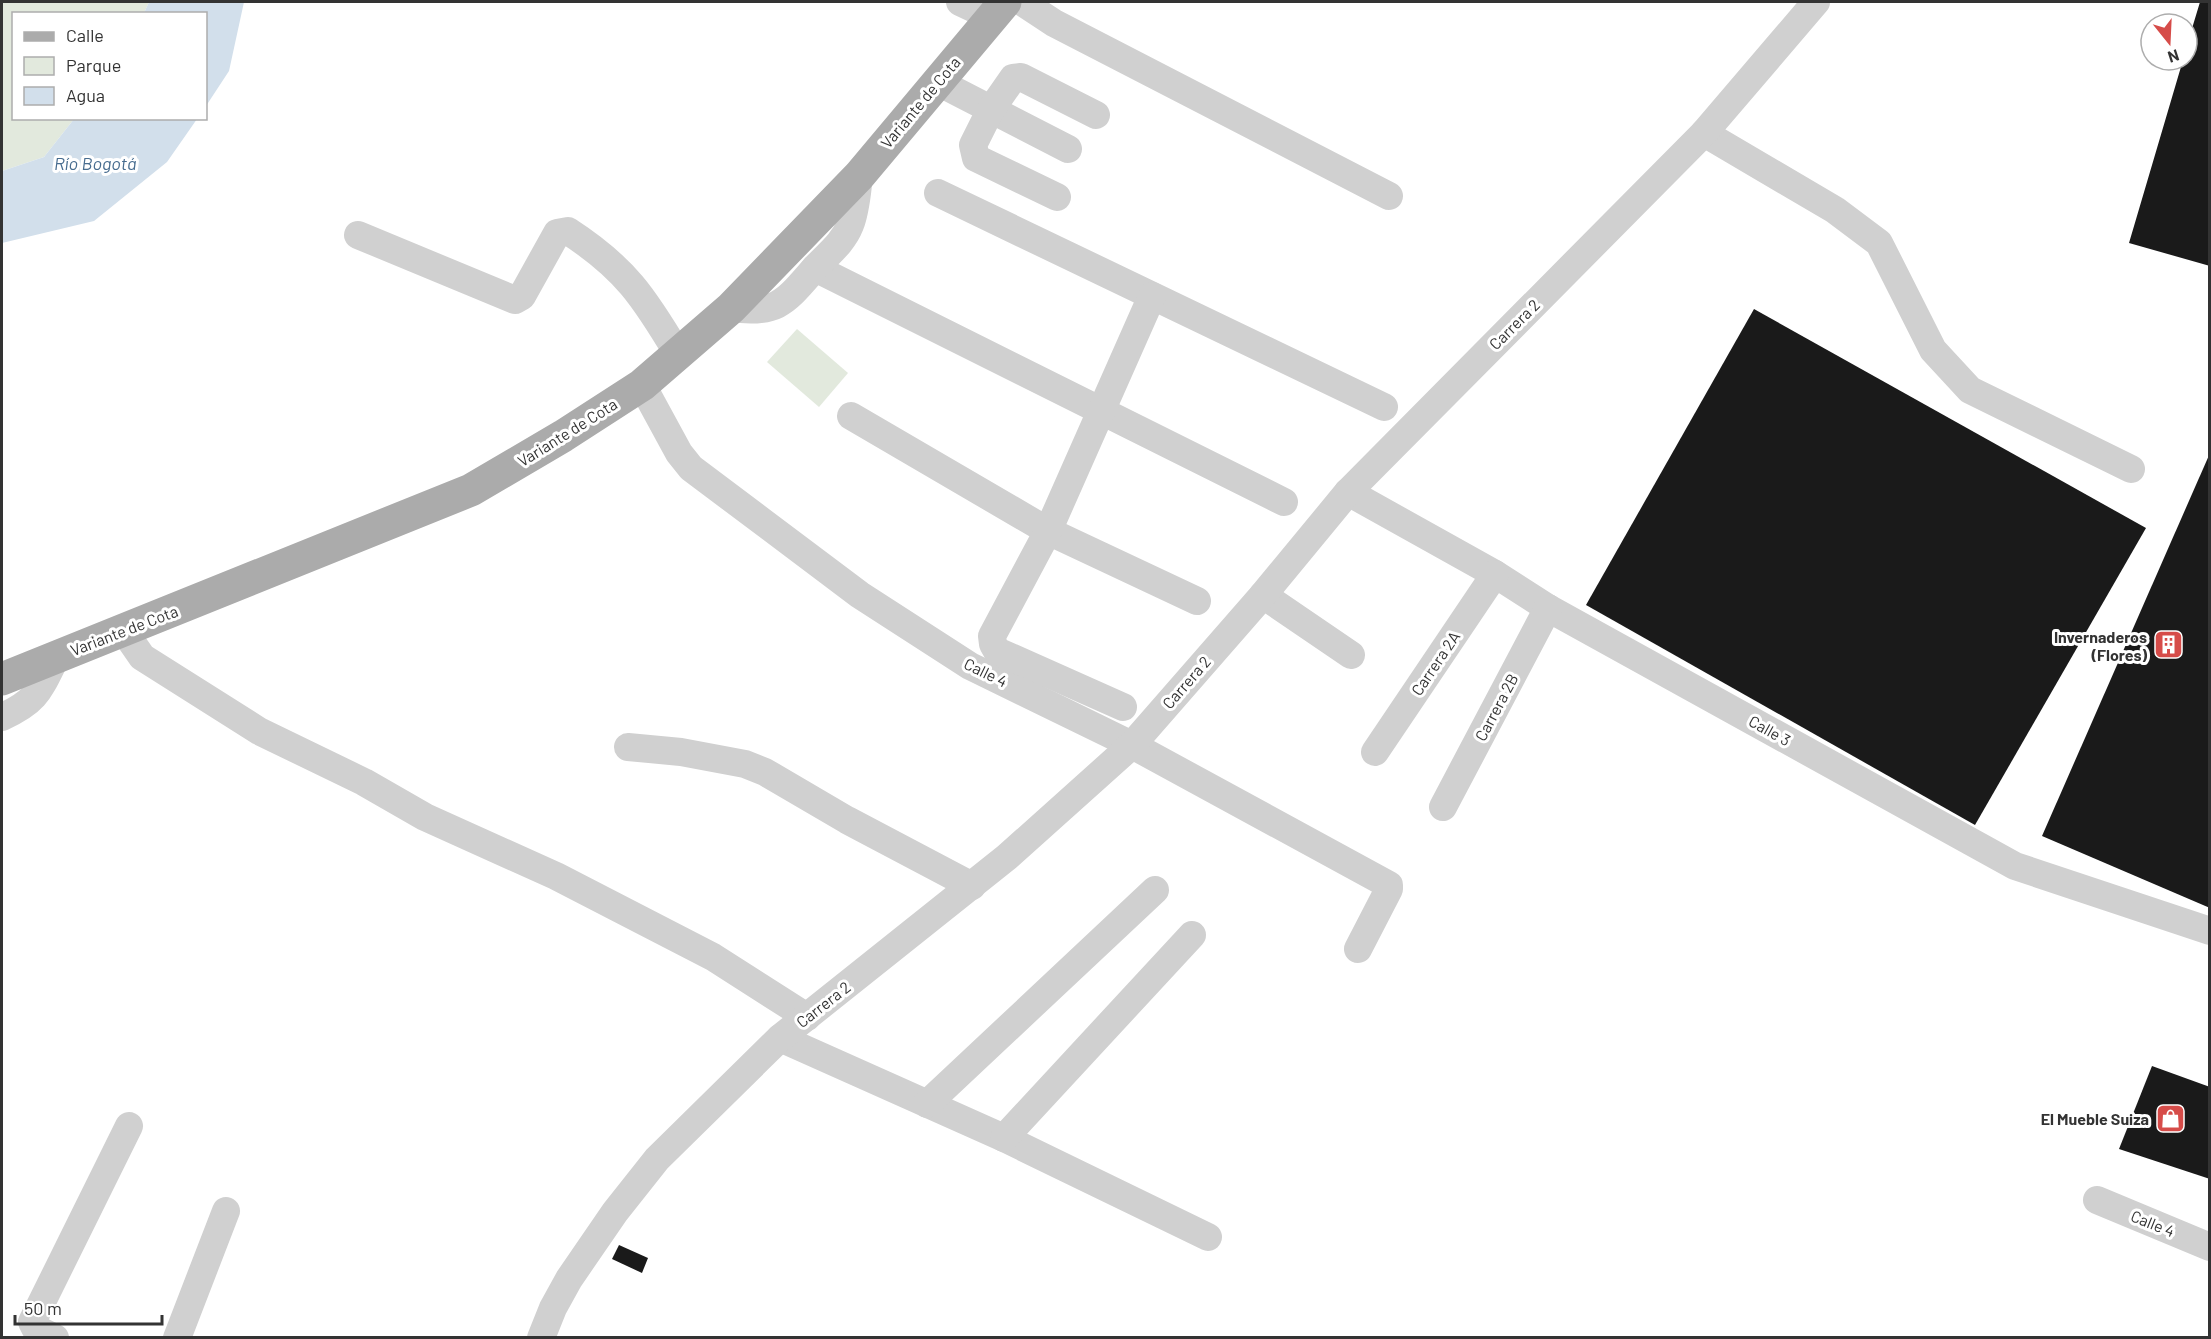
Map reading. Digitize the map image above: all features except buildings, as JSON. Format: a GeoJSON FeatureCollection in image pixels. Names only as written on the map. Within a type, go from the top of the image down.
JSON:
{"type":"FeatureCollection","features":[{"type":"Feature","properties":{"kind":"main road","name":"Variante de Cota"},"geometry":{"type":"LineString","coordinates":[[2,680],[471,490],[563,436],[642,385],[731,308],[859,176],[998,9]]}},
{"type":"Feature","properties":{"kind":"street"},"geometry":{"type":"LineString","coordinates":[[960,2],[998,9]]}},
{"type":"Feature","properties":{"kind":"street"},"geometry":{"type":"LineString","coordinates":[[1022,2],[1054,23],[1389,196]]}},
{"type":"Feature","properties":{"kind":"street","name":"Carrera 2"},"geometry":{"type":"LineString","coordinates":[[542,1337],[569,1279],[615,1212],[657,1158],[780,1038],[972,886],[1132,745],[1263,595],[1348,492],[1704,133],[1816,2]]}},
{"type":"Feature","properties":{"kind":"street"},"geometry":{"type":"LineString","coordinates":[[1057,197],[976,158],[973,145],[990,111],[1013,78],[1021,77],[1096,115]]}},
{"type":"Feature","properties":{"kind":"street"},"geometry":{"type":"LineString","coordinates":[[936,81],[990,111],[1068,149]]}},
{"type":"Feature","properties":{"kind":"street"},"geometry":{"type":"LineString","coordinates":[[1704,133],[1836,210],[1879,243],[1933,350],[1970,390],[2131,469]]}},
{"type":"Feature","properties":{"kind":"street"},"geometry":{"type":"LineString","coordinates":[[731,308],[756,312],[779,304],[795,294],[815,268],[840,243],[850,226],[859,176]]}},
{"type":"Feature","properties":{"kind":"street"},"geometry":{"type":"LineString","coordinates":[[938,193],[1384,407]]}},
{"type":"Feature","properties":{"kind":"street"},"geometry":{"type":"LineString","coordinates":[[358,236],[515,300],[522,296],[557,233],[568,231],[602,252],[629,279],[678,354]]}},
{"type":"Feature","properties":{"kind":"street"},"geometry":{"type":"LineString","coordinates":[[815,268],[1284,502]]}},
{"type":"Feature","properties":{"kind":"street"},"geometry":{"type":"LineString","coordinates":[[1123,707],[998,651],[993,644],[992,636],[1048,531],[1152,296]]}},
{"type":"Feature","properties":{"kind":"street","name":"Calle 4"},"geometry":{"type":"LineString","coordinates":[[642,385],[679,453],[691,468],[860,595],[970,666],[1132,745],[1389,885],[1358,949]]}},
{"type":"Feature","properties":{"kind":"street"},"geometry":{"type":"LineString","coordinates":[[851,416],[1048,531],[1197,601]]}},
{"type":"Feature","properties":{"kind":"street","name":"Calle 3"},"geometry":{"type":"LineString","coordinates":[[1348,492],[1495,574],[1548,608],[2015,866],[2210,931]]}},
{"type":"Feature","properties":{"kind":"street","name":"Carrera 2A"},"geometry":{"type":"LineString","coordinates":[[1375,752],[1495,574]]}},
{"type":"Feature","properties":{"kind":"street"},"geometry":{"type":"LineString","coordinates":[[1263,595],[1351,655]]}},
{"type":"Feature","properties":{"kind":"street","name":"Carrera 2B"},"geometry":{"type":"LineString","coordinates":[[1443,807],[1548,608]]}},
{"type":"Feature","properties":{"kind":"street"},"geometry":{"type":"LineString","coordinates":[[124,631],[142,657],[259,731],[364,782],[425,817],[556,876],[713,957],[807,1017]]}},
{"type":"Feature","properties":{"kind":"street"},"geometry":{"type":"LineString","coordinates":[[2,717],[24,706],[34,697],[56,657]]}},
{"type":"Feature","properties":{"kind":"street"},"geometry":{"type":"LineString","coordinates":[[628,747],[681,752],[746,764],[765,772],[847,820],[972,886]]}},
{"type":"Feature","properties":{"kind":"street"},"geometry":{"type":"LineString","coordinates":[[927,1104],[1155,890]]}},
{"type":"Feature","properties":{"kind":"street"},"geometry":{"type":"LineString","coordinates":[[1004,1138],[1192,935]]}},
{"type":"Feature","properties":{"kind":"street"},"geometry":{"type":"LineString","coordinates":[[780,1038],[1004,1138],[1208,1237]]}},
{"type":"Feature","properties":{"kind":"street"},"geometry":{"type":"LineString","coordinates":[[44,1330],[129,1126]]}},
{"type":"Feature","properties":{"kind":"street","name":"Calle 4"},"geometry":{"type":"LineString","coordinates":[[2097,1200],[2210,1247]]}},
{"type":"Feature","properties":{"kind":"street"},"geometry":{"type":"LineString","coordinates":[[177,1338],[226,1211]]}},
{"type":"Feature","properties":{"kind":"green space"},"geometry":{"type":"Polygon","coordinates":[[[2,2],[149,2],[144,12],[12,12],[12,120],[73,120],[44,157],[2,171],[2,2]]]}},
{"type":"Feature","properties":{"kind":"green space"},"geometry":{"type":"Polygon","coordinates":[[[797,329],[848,373],[819,407],[767,362],[797,329]]]}},
{"type":"Feature","properties":{"kind":"water"},"geometry":{"type":"Polygon","coordinates":[[[149,2],[244,2],[229,71],[207,104],[207,12],[144,12],[149,2]]]}},
{"type":"Feature","properties":{"kind":"water","name":"Río Bogotá"},"geometry":{"type":"Polygon","coordinates":[[[73,120],[196,120],[167,162],[94,221],[2,243],[2,171],[44,157],[73,120]]]}},
{"type":"Feature","properties":{"kind":"place","name":"Invernaderos (Flores)"},"geometry":{"type":"Point","coordinates":[2168,645]}},
{"type":"Feature","properties":{"kind":"place","name":"El Mueble Suiza"},"geometry":{"type":"Point","coordinates":[2170,1118]}}]}
